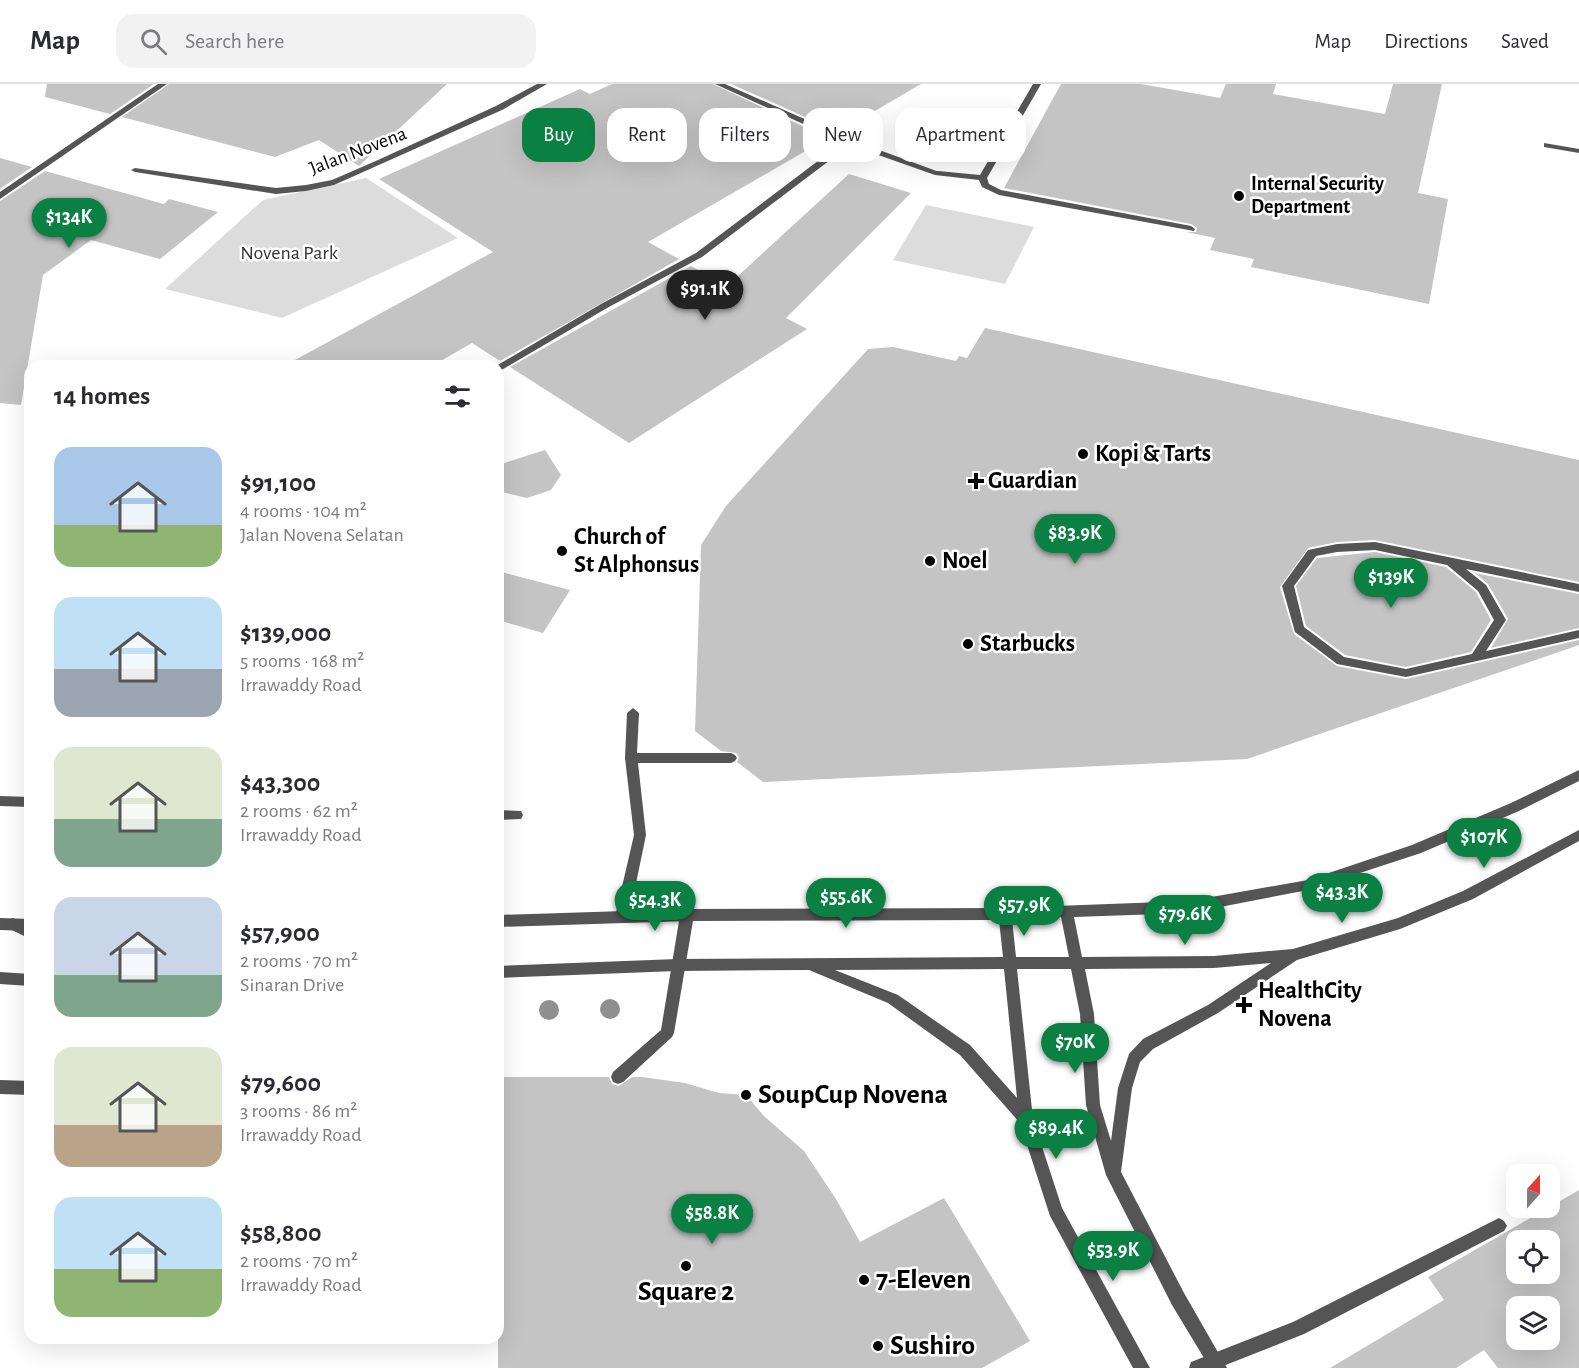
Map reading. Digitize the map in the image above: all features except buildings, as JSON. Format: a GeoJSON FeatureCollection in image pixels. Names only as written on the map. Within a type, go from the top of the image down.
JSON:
{"type":"FeatureCollection","features":[{"type":"Feature","properties":{"kind":"street"},"geometry":{"type":"LineString","coordinates":[[0,196],[163,84]]}},
{"type":"Feature","properties":{"kind":"street","name":"Jalan Novena"},"geometry":{"type":"LineString","coordinates":[[135,170],[276,191],[306,188],[334,182],[381,162],[499,108],[543,84]]}},
{"type":"Feature","properties":{"kind":"street"},"geometry":{"type":"LineString","coordinates":[[719,84],[803,121]]}},
{"type":"Feature","properties":{"kind":"street"},"geometry":{"type":"LineString","coordinates":[[1037,84],[983,178],[985,185],[999,192],[1191,229]]}},
{"type":"Feature","properties":{"kind":"street"},"geometry":{"type":"LineString","coordinates":[[1547,145],[1579,151]]}},
{"type":"Feature","properties":{"kind":"street"},"geometry":{"type":"LineString","coordinates":[[883,154],[938,173],[983,178]]}},
{"type":"Feature","properties":{"kind":"street"},"geometry":{"type":"LineString","coordinates":[[504,365],[604,306],[699,255],[822,162]]}},
{"type":"Feature","properties":{"kind":"street"},"geometry":{"type":"LineString","coordinates":[[1579,588],[1375,546],[1337,548],[1312,553],[1288,586],[1299,629],[1341,661],[1406,673],[1579,634]]}},
{"type":"Feature","properties":{"kind":"street"},"geometry":{"type":"LineString","coordinates":[[1449,560],[1482,588],[1500,620],[1476,657]]}},
{"type":"Feature","properties":{"kind":"street"},"geometry":{"type":"LineString","coordinates":[[621,917],[640,835],[631,758],[633,713]]}},
{"type":"Feature","properties":{"kind":"street"},"geometry":{"type":"LineString","coordinates":[[631,758],[731,758]]}},
{"type":"Feature","properties":{"kind":"street"},"geometry":{"type":"LineString","coordinates":[[504,921],[687,915],[1067,913],[1189,907],[1308,885],[1416,849],[1515,807],[1579,775]]}},
{"type":"Feature","properties":{"kind":"street"},"geometry":{"type":"LineString","coordinates":[[0,801],[24,802]]}},
{"type":"Feature","properties":{"kind":"street"},"geometry":{"type":"LineString","coordinates":[[504,815],[517,815]]}},
{"type":"Feature","properties":{"kind":"street"},"geometry":{"type":"LineString","coordinates":[[504,972],[677,965],[1214,962],[1293,955],[1400,923],[1468,895],[1579,835]]}},
{"type":"Feature","properties":{"kind":"street"},"geometry":{"type":"LineString","coordinates":[[1067,913],[1079,963],[1087,1014],[1093,1105],[1114,1175],[1178,1299],[1217,1364]]}},
{"type":"Feature","properties":{"kind":"street"},"geometry":{"type":"LineString","coordinates":[[1005,914],[1026,1119],[1055,1211],[1142,1368]]}},
{"type":"Feature","properties":{"kind":"street"},"geometry":{"type":"LineString","coordinates":[[618,1077],[666,1033],[687,915]]}},
{"type":"Feature","properties":{"kind":"street"},"geometry":{"type":"LineString","coordinates":[[7,924],[24,925]]}},
{"type":"Feature","properties":{"kind":"street"},"geometry":{"type":"LineString","coordinates":[[7,924],[24,931]]}},
{"type":"Feature","properties":{"kind":"street"},"geometry":{"type":"LineString","coordinates":[[1114,1175],[1125,1088],[1134,1059],[1148,1044],[1213,1009],[1293,955]]}},
{"type":"Feature","properties":{"kind":"street"},"geometry":{"type":"LineString","coordinates":[[808,965],[893,999],[965,1050],[1026,1119]]}},
{"type":"Feature","properties":{"kind":"street"},"geometry":{"type":"LineString","coordinates":[[0,978],[24,980]]}},
{"type":"Feature","properties":{"kind":"street"},"geometry":{"type":"LineString","coordinates":[[0,1087],[24,1088]]}},
{"type":"Feature","properties":{"kind":"street"},"geometry":{"type":"LineString","coordinates":[[1197,1368],[1217,1364],[1298,1328],[1499,1226]]}},
{"type":"Feature","properties":{"kind":"green space","name":"Novena Park"},"geometry":{"type":"Polygon","coordinates":[[[366,178],[458,238],[282,318],[165,289],[263,200],[366,178]]]}},
{"type":"Feature","properties":{"kind":"green space"},"geometry":{"type":"Polygon","coordinates":[[[926,205],[1034,227],[1005,284],[893,260],[926,205]]]}},
{"type":"Feature","properties":{"kind":"place","name":"Internal Security Department"},"geometry":{"type":"Point","coordinates":[1239,196]}},
{"type":"Feature","properties":{"kind":"place","name":"Kopi & Tarts"},"geometry":{"type":"Point","coordinates":[1083,454]}},
{"type":"Feature","properties":{"kind":"place","name":"Guardian"},"geometry":{"type":"Point","coordinates":[976,481]}},
{"type":"Feature","properties":{"kind":"place","name":"Church of St Alphonsus"},"geometry":{"type":"Point","coordinates":[562,551]}},
{"type":"Feature","properties":{"kind":"place","name":"Noel"},"geometry":{"type":"Point","coordinates":[930,561]}},
{"type":"Feature","properties":{"kind":"place","name":"Starbucks"},"geometry":{"type":"Point","coordinates":[968,644]}},
{"type":"Feature","properties":{"kind":"place","name":"HealthCity Novena"},"geometry":{"type":"Point","coordinates":[1244,1005]}},
{"type":"Feature","properties":{"kind":"place","name":"SoupCup Novena"},"geometry":{"type":"Point","coordinates":[746,1095]}},
{"type":"Feature","properties":{"kind":"place","name":"Square 2"},"geometry":{"type":"Point","coordinates":[686,1266]}},
{"type":"Feature","properties":{"kind":"place","name":"7-Eleven"},"geometry":{"type":"Point","coordinates":[864,1280]}},
{"type":"Feature","properties":{"kind":"place","name":"Sushiro"},"geometry":{"type":"Point","coordinates":[878,1346]}}]}
